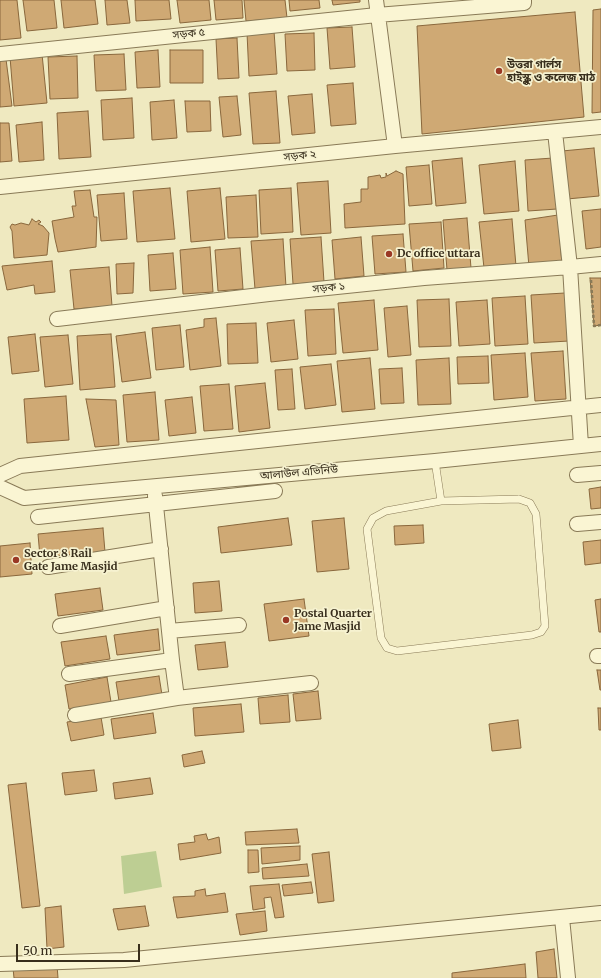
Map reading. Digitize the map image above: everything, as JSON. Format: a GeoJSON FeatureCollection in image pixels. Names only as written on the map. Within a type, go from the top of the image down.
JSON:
{"type":"FeatureCollection","features":[{"type":"Feature","properties":{"kind":"street"},"geometry":{"type":"LineString","coordinates":[[376,0],[395,146]]}},
{"type":"Feature","properties":{"kind":"street","name":"সড়ক ৫"},"geometry":{"type":"LineString","coordinates":[[0,54],[377,15],[524,3],[524,0]]}},
{"type":"Feature","properties":{"kind":"street","name":"সড়ক ২"},"geometry":{"type":"LineString","coordinates":[[0,187],[395,146],[601,127]]}},
{"type":"Feature","properties":{"kind":"street"},"geometry":{"type":"LineString","coordinates":[[555,132],[570,267],[581,446]]}},
{"type":"Feature","properties":{"kind":"street","name":"সড়ক ১"},"geometry":{"type":"LineString","coordinates":[[57,319],[269,294],[424,278],[601,264]]}},
{"type":"Feature","properties":{"kind":"street"},"geometry":{"type":"LineString","coordinates":[[0,475],[20,466],[601,405]]}},
{"type":"Feature","properties":{"kind":"street","name":"আলাউল এভিনিউ"},"geometry":{"type":"LineString","coordinates":[[0,487],[24,498],[436,461],[601,444]]}},
{"type":"Feature","properties":{"kind":"street"},"geometry":{"type":"LineString","coordinates":[[577,475],[601,473]]}},
{"type":"Feature","properties":{"kind":"street"},"geometry":{"type":"LineString","coordinates":[[154,486],[177,698]]}},
{"type":"Feature","properties":{"kind":"street"},"geometry":{"type":"LineString","coordinates":[[38,517],[275,491]]}},
{"type":"Feature","properties":{"kind":"street"},"geometry":{"type":"LineString","coordinates":[[577,524],[601,522]]}},
{"type":"Feature","properties":{"kind":"street"},"geometry":{"type":"LineString","coordinates":[[48,567],[161,549]]}},
{"type":"Feature","properties":{"kind":"street"},"geometry":{"type":"LineString","coordinates":[[60,626],[167,608]]}},
{"type":"Feature","properties":{"kind":"street"},"geometry":{"type":"LineString","coordinates":[[169,631],[239,624]]}},
{"type":"Feature","properties":{"kind":"street"},"geometry":{"type":"LineString","coordinates":[[68,674],[172,660]]}},
{"type":"Feature","properties":{"kind":"street"},"geometry":{"type":"LineString","coordinates":[[75,715],[177,698],[311,683]]}},
{"type":"Feature","properties":{"kind":"street"},"geometry":{"type":"LineString","coordinates":[[0,964],[124,960],[601,914]]}},
{"type":"Feature","properties":{"kind":"street"},"geometry":{"type":"LineString","coordinates":[[562,918],[568,978]]}},
{"type":"Feature","properties":{"kind":"lane"},"geometry":{"type":"LineString","coordinates":[[436,461],[441,501]]}},
{"type":"Feature","properties":{"kind":"lane"},"geometry":{"type":"LineString","coordinates":[[519,499],[530,503],[536,514],[545,626],[542,632],[532,635],[397,651],[387,648],[380,638],[367,529],[373,518],[386,510],[441,501],[519,499]]}},
{"type":"Feature","properties":{"kind":"path"},"geometry":{"type":"LineString","coordinates":[[596,278],[590,278],[594,326],[601,325]]}},
{"type":"Feature","properties":{"kind":"green space"},"geometry":{"type":"Polygon","coordinates":[[[156,851],[162,887],[124,894],[121,856],[156,851]]]}},
{"type":"Feature","properties":{"kind":"building"},"geometry":{"type":"Polygon","coordinates":[[[0,0],[17,0],[21,38],[0,40],[0,0]]]}},
{"type":"Feature","properties":{"kind":"building"},"geometry":{"type":"Polygon","coordinates":[[[23,0],[54,0],[57,28],[27,31],[23,0]]]}},
{"type":"Feature","properties":{"kind":"building"},"geometry":{"type":"Polygon","coordinates":[[[61,0],[95,0],[98,24],[64,28],[61,0]]]}},
{"type":"Feature","properties":{"kind":"building"},"geometry":{"type":"Polygon","coordinates":[[[105,0],[127,0],[130,23],[107,25],[105,0]]]}},
{"type":"Feature","properties":{"kind":"building"},"geometry":{"type":"Polygon","coordinates":[[[135,0],[169,0],[171,19],[136,21],[135,0]]]}},
{"type":"Feature","properties":{"kind":"building"},"geometry":{"type":"Polygon","coordinates":[[[177,0],[209,0],[211,20],[180,23],[177,0]]]}},
{"type":"Feature","properties":{"kind":"building"},"geometry":{"type":"Polygon","coordinates":[[[214,0],[242,0],[243,18],[216,20],[214,0]]]}},
{"type":"Feature","properties":{"kind":"building"},"geometry":{"type":"Polygon","coordinates":[[[244,0],[285,0],[287,18],[246,21],[244,0]]]}},
{"type":"Feature","properties":{"kind":"building"},"geometry":{"type":"Polygon","coordinates":[[[289,0],[319,0],[320,8],[290,11],[289,0]]]}},
{"type":"Feature","properties":{"kind":"building"},"geometry":{"type":"Polygon","coordinates":[[[332,0],[360,0],[360,2],[333,5],[332,0]]]}},
{"type":"Feature","properties":{"kind":"building"},"geometry":{"type":"Polygon","coordinates":[[[601,9],[601,112],[592,113],[593,10],[601,9]]]}},
{"type":"Feature","properties":{"kind":"building","name":"উত্তরা গার্লস হাইস্কুল ও কলেজ মাঠ"},"geometry":{"type":"Polygon","coordinates":[[[575,12],[584,117],[422,134],[417,26],[575,12]]]}},
{"type":"Feature","properties":{"kind":"building"},"geometry":{"type":"Polygon","coordinates":[[[352,27],[355,67],[330,69],[327,28],[352,27]]]}},
{"type":"Feature","properties":{"kind":"building"},"geometry":{"type":"Polygon","coordinates":[[[274,31],[277,74],[249,76],[247,33],[274,31]]]}},
{"type":"Feature","properties":{"kind":"building"},"geometry":{"type":"Polygon","coordinates":[[[314,33],[315,70],[287,71],[285,34],[314,33]]]}},
{"type":"Feature","properties":{"kind":"building"},"geometry":{"type":"Polygon","coordinates":[[[237,38],[239,78],[218,79],[216,39],[237,38]]]}},
{"type":"Feature","properties":{"kind":"building"},"geometry":{"type":"Polygon","coordinates":[[[158,50],[160,87],[137,88],[135,52],[158,50]]]}},
{"type":"Feature","properties":{"kind":"building"},"geometry":{"type":"Polygon","coordinates":[[[170,50],[203,50],[203,83],[170,83],[170,50]]]}},
{"type":"Feature","properties":{"kind":"building"},"geometry":{"type":"Polygon","coordinates":[[[42,54],[47,103],[14,106],[10,57],[42,54]]]}},
{"type":"Feature","properties":{"kind":"building"},"geometry":{"type":"Polygon","coordinates":[[[124,54],[126,90],[96,91],[94,55],[124,54]]]}},
{"type":"Feature","properties":{"kind":"building"},"geometry":{"type":"Polygon","coordinates":[[[77,56],[78,98],[50,99],[48,57],[77,56]]]}},
{"type":"Feature","properties":{"kind":"building"},"geometry":{"type":"Polygon","coordinates":[[[6,59],[12,106],[0,107],[0,60],[6,59]]]}},
{"type":"Feature","properties":{"kind":"building"},"geometry":{"type":"Polygon","coordinates":[[[353,83],[356,124],[331,126],[327,85],[353,83]]]}},
{"type":"Feature","properties":{"kind":"building"},"geometry":{"type":"Polygon","coordinates":[[[276,91],[280,143],[253,144],[249,93],[276,91]]]}},
{"type":"Feature","properties":{"kind":"building"},"geometry":{"type":"Polygon","coordinates":[[[312,94],[315,133],[292,135],[288,96],[312,94]]]}},
{"type":"Feature","properties":{"kind":"building"},"geometry":{"type":"Polygon","coordinates":[[[237,96],[241,135],[223,137],[219,97],[237,96]]]}},
{"type":"Feature","properties":{"kind":"building"},"geometry":{"type":"Polygon","coordinates":[[[132,98],[134,138],[103,140],[101,100],[132,98]]]}},
{"type":"Feature","properties":{"kind":"building"},"geometry":{"type":"Polygon","coordinates":[[[174,100],[177,138],[152,140],[150,102],[174,100]]]}},
{"type":"Feature","properties":{"kind":"building"},"geometry":{"type":"Polygon","coordinates":[[[185,101],[210,101],[211,131],[187,132],[185,101]]]}},
{"type":"Feature","properties":{"kind":"building"},"geometry":{"type":"Polygon","coordinates":[[[88,111],[91,157],[59,159],[57,113],[88,111]]]}},
{"type":"Feature","properties":{"kind":"building"},"geometry":{"type":"Polygon","coordinates":[[[42,122],[44,160],[19,162],[16,125],[42,122]]]}},
{"type":"Feature","properties":{"kind":"building"},"geometry":{"type":"Polygon","coordinates":[[[0,123],[9,123],[12,161],[0,162],[0,123]]]}},
{"type":"Feature","properties":{"kind":"building"},"geometry":{"type":"Polygon","coordinates":[[[594,148],[599,196],[567,199],[562,151],[594,148]]]}},
{"type":"Feature","properties":{"kind":"building"},"geometry":{"type":"Polygon","coordinates":[[[462,158],[466,203],[436,206],[432,161],[462,158]]]}},
{"type":"Feature","properties":{"kind":"building"},"geometry":{"type":"Polygon","coordinates":[[[553,158],[557,209],[528,211],[525,160],[553,158]]]}},
{"type":"Feature","properties":{"kind":"building"},"geometry":{"type":"Polygon","coordinates":[[[515,161],[519,211],[484,214],[479,165],[515,161]]]}},
{"type":"Feature","properties":{"kind":"building"},"geometry":{"type":"Polygon","coordinates":[[[429,165],[432,204],[409,206],[406,167],[429,165]]]}},
{"type":"Feature","properties":{"kind":"building"},"geometry":{"type":"Polygon","coordinates":[[[396,171],[403,174],[405,224],[345,228],[344,204],[361,202],[361,189],[368,189],[368,177],[380,175],[381,178],[386,177],[386,173],[387,176],[396,171]]]}},
{"type":"Feature","properties":{"kind":"building"},"geometry":{"type":"Polygon","coordinates":[[[328,181],[331,233],[301,235],[297,183],[328,181]]]}},
{"type":"Feature","properties":{"kind":"building"},"geometry":{"type":"Polygon","coordinates":[[[170,188],[175,239],[137,242],[133,191],[170,188]]]}},
{"type":"Feature","properties":{"kind":"building"},"geometry":{"type":"Polygon","coordinates":[[[220,188],[225,239],[191,242],[187,191],[220,188]]]}},
{"type":"Feature","properties":{"kind":"building"},"geometry":{"type":"Polygon","coordinates":[[[291,188],[293,232],[261,234],[259,190],[291,188]]]}},
{"type":"Feature","properties":{"kind":"building"},"geometry":{"type":"Polygon","coordinates":[[[90,190],[94,217],[97,217],[96,247],[58,252],[52,221],[74,217],[72,206],[76,206],[74,191],[90,190]]]}},
{"type":"Feature","properties":{"kind":"building"},"geometry":{"type":"Polygon","coordinates":[[[124,193],[127,239],[101,241],[97,195],[124,193]]]}},
{"type":"Feature","properties":{"kind":"building"},"geometry":{"type":"Polygon","coordinates":[[[256,195],[258,237],[228,238],[226,197],[256,195]]]}},
{"type":"Feature","properties":{"kind":"building"},"geometry":{"type":"Polygon","coordinates":[[[601,209],[601,247],[586,249],[582,211],[601,209]]]}},
{"type":"Feature","properties":{"kind":"building"},"geometry":{"type":"Polygon","coordinates":[[[558,215],[562,264],[529,267],[525,220],[558,215]]]}},
{"type":"Feature","properties":{"kind":"building"},"geometry":{"type":"Polygon","coordinates":[[[467,218],[471,268],[447,270],[443,220],[467,218]]]}},
{"type":"Feature","properties":{"kind":"building"},"geometry":{"type":"Polygon","coordinates":[[[32,219],[36,222],[39,220],[41,222],[38,224],[43,226],[49,233],[47,255],[14,258],[12,231],[10,227],[12,224],[15,225],[21,223],[29,225],[32,219]]]}},
{"type":"Feature","properties":{"kind":"building"},"geometry":{"type":"Polygon","coordinates":[[[512,219],[516,266],[484,268],[479,222],[512,219]]]}},
{"type":"Feature","properties":{"kind":"building"},"geometry":{"type":"Polygon","coordinates":[[[441,222],[444,268],[413,271],[409,224],[441,222]]]}},
{"type":"Feature","properties":{"kind":"building","name":"Dc office uttara"},"geometry":{"type":"Polygon","coordinates":[[[403,234],[406,272],[375,274],[372,236],[403,234]]]}},
{"type":"Feature","properties":{"kind":"building"},"geometry":{"type":"Polygon","coordinates":[[[321,237],[324,282],[293,284],[290,239],[321,237]]]}},
{"type":"Feature","properties":{"kind":"building"},"geometry":{"type":"Polygon","coordinates":[[[361,237],[364,276],[335,279],[332,240],[361,237]]]}},
{"type":"Feature","properties":{"kind":"building"},"geometry":{"type":"Polygon","coordinates":[[[283,239],[286,287],[255,289],[251,241],[283,239]]]}},
{"type":"Feature","properties":{"kind":"building"},"geometry":{"type":"Polygon","coordinates":[[[210,247],[213,292],[183,294],[180,250],[210,247]]]}},
{"type":"Feature","properties":{"kind":"building"},"geometry":{"type":"Polygon","coordinates":[[[240,248],[243,289],[218,291],[215,250],[240,248]]]}},
{"type":"Feature","properties":{"kind":"building"},"geometry":{"type":"Polygon","coordinates":[[[173,253],[176,289],[150,291],[148,255],[173,253]]]}},
{"type":"Feature","properties":{"kind":"building"},"geometry":{"type":"Polygon","coordinates":[[[52,261],[55,292],[35,294],[34,285],[7,290],[2,266],[52,261]]]}},
{"type":"Feature","properties":{"kind":"building"},"geometry":{"type":"Polygon","coordinates":[[[134,263],[133,293],[117,294],[116,264],[134,263]]]}},
{"type":"Feature","properties":{"kind":"building"},"geometry":{"type":"Polygon","coordinates":[[[109,267],[112,306],[74,309],[70,270],[109,267]]]}},
{"type":"Feature","properties":{"kind":"building"},"geometry":{"type":"Polygon","coordinates":[[[590,278],[601,278],[601,325],[594,326],[590,278]]]}},
{"type":"Feature","properties":{"kind":"building"},"geometry":{"type":"Polygon","coordinates":[[[565,293],[569,341],[534,343],[531,295],[565,293]]]}},
{"type":"Feature","properties":{"kind":"building"},"geometry":{"type":"Polygon","coordinates":[[[525,296],[528,344],[495,346],[492,298],[525,296]]]}},
{"type":"Feature","properties":{"kind":"building"},"geometry":{"type":"Polygon","coordinates":[[[449,299],[451,346],[419,347],[417,300],[449,299]]]}},
{"type":"Feature","properties":{"kind":"building"},"geometry":{"type":"Polygon","coordinates":[[[374,300],[378,350],[343,353],[338,303],[374,300]]]}},
{"type":"Feature","properties":{"kind":"building"},"geometry":{"type":"Polygon","coordinates":[[[487,300],[490,344],[459,346],[456,302],[487,300]]]}},
{"type":"Feature","properties":{"kind":"building"},"geometry":{"type":"Polygon","coordinates":[[[407,306],[411,355],[388,357],[384,308],[407,306]]]}},
{"type":"Feature","properties":{"kind":"building"},"geometry":{"type":"Polygon","coordinates":[[[334,309],[336,354],[308,356],[305,310],[334,309]]]}},
{"type":"Feature","properties":{"kind":"building"},"geometry":{"type":"Polygon","coordinates":[[[216,318],[221,366],[190,370],[186,330],[204,327],[204,319],[216,318]]]}},
{"type":"Feature","properties":{"kind":"building"},"geometry":{"type":"Polygon","coordinates":[[[294,320],[298,359],[271,362],[267,323],[294,320]]]}},
{"type":"Feature","properties":{"kind":"building"},"geometry":{"type":"Polygon","coordinates":[[[256,323],[258,363],[228,364],[227,324],[256,323]]]}},
{"type":"Feature","properties":{"kind":"building"},"geometry":{"type":"Polygon","coordinates":[[[180,325],[184,367],[156,370],[152,328],[180,325]]]}},
{"type":"Feature","properties":{"kind":"building"},"geometry":{"type":"Polygon","coordinates":[[[145,332],[151,378],[122,382],[116,336],[145,332]]]}},
{"type":"Feature","properties":{"kind":"building"},"geometry":{"type":"Polygon","coordinates":[[[35,334],[39,371],[12,374],[8,337],[35,334]]]}},
{"type":"Feature","properties":{"kind":"building"},"geometry":{"type":"Polygon","coordinates":[[[111,334],[115,387],[80,390],[77,336],[111,334]]]}},
{"type":"Feature","properties":{"kind":"building"},"geometry":{"type":"Polygon","coordinates":[[[68,335],[73,384],[45,387],[40,337],[68,335]]]}},
{"type":"Feature","properties":{"kind":"building"},"geometry":{"type":"Polygon","coordinates":[[[563,351],[566,399],[535,401],[531,353],[563,351]]]}},
{"type":"Feature","properties":{"kind":"building"},"geometry":{"type":"Polygon","coordinates":[[[525,353],[528,397],[494,400],[491,355],[525,353]]]}},
{"type":"Feature","properties":{"kind":"building"},"geometry":{"type":"Polygon","coordinates":[[[488,356],[489,383],[458,384],[457,357],[488,356]]]}},
{"type":"Feature","properties":{"kind":"building"},"geometry":{"type":"Polygon","coordinates":[[[370,358],[375,409],[342,412],[337,361],[370,358]]]}},
{"type":"Feature","properties":{"kind":"building"},"geometry":{"type":"Polygon","coordinates":[[[449,358],[451,404],[418,405],[416,360],[449,358]]]}},
{"type":"Feature","properties":{"kind":"building"},"geometry":{"type":"Polygon","coordinates":[[[331,364],[336,405],[305,409],[300,367],[331,364]]]}},
{"type":"Feature","properties":{"kind":"building"},"geometry":{"type":"Polygon","coordinates":[[[402,368],[404,403],[381,404],[379,369],[402,368]]]}},
{"type":"Feature","properties":{"kind":"building"},"geometry":{"type":"Polygon","coordinates":[[[292,369],[295,409],[278,410],[275,370],[292,369]]]}},
{"type":"Feature","properties":{"kind":"building"},"geometry":{"type":"Polygon","coordinates":[[[265,383],[270,428],[239,432],[235,386],[265,383]]]}},
{"type":"Feature","properties":{"kind":"building"},"geometry":{"type":"Polygon","coordinates":[[[229,384],[233,429],[204,431],[200,386],[229,384]]]}},
{"type":"Feature","properties":{"kind":"building"},"geometry":{"type":"Polygon","coordinates":[[[155,392],[159,440],[127,442],[123,395],[155,392]]]}},
{"type":"Feature","properties":{"kind":"building"},"geometry":{"type":"Polygon","coordinates":[[[66,396],[69,440],[27,443],[24,399],[66,396]]]}},
{"type":"Feature","properties":{"kind":"building"},"geometry":{"type":"Polygon","coordinates":[[[192,397],[196,433],[169,436],[165,400],[192,397]]]}},
{"type":"Feature","properties":{"kind":"building"},"geometry":{"type":"Polygon","coordinates":[[[86,399],[116,400],[119,445],[95,447],[86,399]]]}},
{"type":"Feature","properties":{"kind":"building"},"geometry":{"type":"Polygon","coordinates":[[[601,487],[601,508],[591,509],[589,489],[601,487]]]}},
{"type":"Feature","properties":{"kind":"building"},"geometry":{"type":"Polygon","coordinates":[[[288,518],[292,545],[221,553],[218,527],[288,518]]]}},
{"type":"Feature","properties":{"kind":"building"},"geometry":{"type":"Polygon","coordinates":[[[344,518],[349,569],[317,572],[312,521],[344,518]]]}},
{"type":"Feature","properties":{"kind":"building"},"geometry":{"type":"Polygon","coordinates":[[[423,525],[424,543],[395,545],[394,526],[423,525]]]}},
{"type":"Feature","properties":{"kind":"building"},"geometry":{"type":"Polygon","coordinates":[[[103,528],[105,552],[40,557],[38,534],[103,528]]]}},
{"type":"Feature","properties":{"kind":"building"},"geometry":{"type":"Polygon","coordinates":[[[601,540],[601,563],[585,565],[583,542],[601,540]]]}},
{"type":"Feature","properties":{"kind":"building","name":"Sector 8 Rail Gate Jame Masjid"},"geometry":{"type":"Polygon","coordinates":[[[30,543],[32,574],[0,577],[0,546],[30,543]]]}},
{"type":"Feature","properties":{"kind":"building"},"geometry":{"type":"Polygon","coordinates":[[[219,581],[222,611],[195,613],[193,583],[219,581]]]}},
{"type":"Feature","properties":{"kind":"building"},"geometry":{"type":"Polygon","coordinates":[[[100,588],[103,610],[58,616],[55,594],[100,588]]]}},
{"type":"Feature","properties":{"kind":"building","name":"Postal Quarter Jame Masjid"},"geometry":{"type":"Polygon","coordinates":[[[304,599],[309,636],[269,641],[264,604],[304,599]]]}},
{"type":"Feature","properties":{"kind":"building"},"geometry":{"type":"Polygon","coordinates":[[[601,599],[601,632],[599,632],[595,600],[601,599]]]}},
{"type":"Feature","properties":{"kind":"building"},"geometry":{"type":"Polygon","coordinates":[[[158,629],[160,650],[117,655],[114,635],[158,629]]]}},
{"type":"Feature","properties":{"kind":"building"},"geometry":{"type":"Polygon","coordinates":[[[106,636],[110,659],[65,666],[61,642],[106,636]]]}},
{"type":"Feature","properties":{"kind":"building"},"geometry":{"type":"Polygon","coordinates":[[[225,642],[228,667],[198,670],[195,645],[225,642]]]}},
{"type":"Feature","properties":{"kind":"building"},"geometry":{"type":"Polygon","coordinates":[[[597,670],[601,670],[601,690],[600,690],[597,670]]]}},
{"type":"Feature","properties":{"kind":"building"},"geometry":{"type":"Polygon","coordinates":[[[159,676],[162,695],[119,701],[116,682],[159,676]]]}},
{"type":"Feature","properties":{"kind":"building"},"geometry":{"type":"Polygon","coordinates":[[[107,677],[111,702],[69,709],[65,685],[107,677]]]}},
{"type":"Feature","properties":{"kind":"building"},"geometry":{"type":"Polygon","coordinates":[[[318,691],[321,719],[296,721],[293,694],[318,691]]]}},
{"type":"Feature","properties":{"kind":"building"},"geometry":{"type":"Polygon","coordinates":[[[288,695],[290,722],[260,724],[258,698],[288,695]]]}},
{"type":"Feature","properties":{"kind":"building"},"geometry":{"type":"Polygon","coordinates":[[[241,704],[244,732],[195,736],[193,708],[241,704]]]}},
{"type":"Feature","properties":{"kind":"building"},"geometry":{"type":"Polygon","coordinates":[[[598,708],[601,708],[601,730],[599,730],[598,708]]]}},
{"type":"Feature","properties":{"kind":"building"},"geometry":{"type":"Polygon","coordinates":[[[153,713],[156,733],[114,739],[111,719],[153,713]]]}},
{"type":"Feature","properties":{"kind":"building"},"geometry":{"type":"Polygon","coordinates":[[[101,717],[104,735],[71,741],[67,722],[101,717]]]}},
{"type":"Feature","properties":{"kind":"building"},"geometry":{"type":"Polygon","coordinates":[[[518,720],[521,748],[492,751],[489,724],[518,720]]]}},
{"type":"Feature","properties":{"kind":"building"},"geometry":{"type":"Polygon","coordinates":[[[202,751],[205,763],[184,767],[182,755],[202,751]]]}},
{"type":"Feature","properties":{"kind":"building"},"geometry":{"type":"Polygon","coordinates":[[[94,770],[97,791],[65,795],[62,773],[94,770]]]}},
{"type":"Feature","properties":{"kind":"building"},"geometry":{"type":"Polygon","coordinates":[[[150,778],[153,794],[115,799],[113,783],[150,778]]]}},
{"type":"Feature","properties":{"kind":"building"},"geometry":{"type":"Polygon","coordinates":[[[26,783],[40,906],[22,908],[8,785],[26,783]]]}},
{"type":"Feature","properties":{"kind":"building"},"geometry":{"type":"Polygon","coordinates":[[[297,829],[299,843],[246,845],[245,832],[297,829]]]}},
{"type":"Feature","properties":{"kind":"building"},"geometry":{"type":"Polygon","coordinates":[[[206,834],[208,840],[219,837],[221,853],[180,860],[178,844],[195,842],[194,836],[206,834]]]}},
{"type":"Feature","properties":{"kind":"building"},"geometry":{"type":"Polygon","coordinates":[[[300,846],[300,860],[262,864],[261,848],[300,846]]]}},
{"type":"Feature","properties":{"kind":"building"},"geometry":{"type":"Polygon","coordinates":[[[248,850],[258,850],[259,872],[248,873],[248,850]]]}},
{"type":"Feature","properties":{"kind":"building"},"geometry":{"type":"Polygon","coordinates":[[[329,852],[334,901],[318,903],[312,854],[329,852]]]}},
{"type":"Feature","properties":{"kind":"building"},"geometry":{"type":"Polygon","coordinates":[[[307,864],[309,876],[263,879],[262,868],[307,864]]]}},
{"type":"Feature","properties":{"kind":"building"},"geometry":{"type":"Polygon","coordinates":[[[311,882],[313,893],[284,896],[282,885],[311,882]]]}},
{"type":"Feature","properties":{"kind":"building"},"geometry":{"type":"Polygon","coordinates":[[[279,884],[284,917],[275,918],[271,897],[264,898],[265,908],[253,910],[250,886],[279,884]]]}},
{"type":"Feature","properties":{"kind":"building"},"geometry":{"type":"Polygon","coordinates":[[[205,889],[206,896],[225,893],[228,912],[177,918],[173,897],[195,896],[195,891],[205,889]]]}},
{"type":"Feature","properties":{"kind":"building"},"geometry":{"type":"Polygon","coordinates":[[[61,906],[64,947],[47,949],[45,908],[61,906]]]}},
{"type":"Feature","properties":{"kind":"building"},"geometry":{"type":"Polygon","coordinates":[[[145,906],[149,926],[118,930],[113,909],[145,906]]]}},
{"type":"Feature","properties":{"kind":"building"},"geometry":{"type":"Polygon","coordinates":[[[265,911],[267,931],[240,935],[236,914],[265,911]]]}},
{"type":"Feature","properties":{"kind":"building"},"geometry":{"type":"Polygon","coordinates":[[[554,949],[557,978],[538,978],[536,952],[554,949]]]}},
{"type":"Feature","properties":{"kind":"building"},"geometry":{"type":"Polygon","coordinates":[[[525,964],[526,978],[452,978],[452,973],[525,964]]]}},
{"type":"Feature","properties":{"kind":"building"},"geometry":{"type":"Polygon","coordinates":[[[57,965],[58,978],[14,978],[13,968],[57,965]]]}},
{"type":"Feature","properties":{"kind":"place","name":"উত্তরা গার্লস হাইস্কুল ও কলেজ মাঠ"},"geometry":{"type":"Point","coordinates":[499,71]}},
{"type":"Feature","properties":{"kind":"place","name":"Dc office uttara"},"geometry":{"type":"Point","coordinates":[389,254]}},
{"type":"Feature","properties":{"kind":"place","name":"Sector 8 Rail Gate Jame Masjid"},"geometry":{"type":"Point","coordinates":[16,560]}},
{"type":"Feature","properties":{"kind":"place","name":"Postal Quarter Jame Masjid"},"geometry":{"type":"Point","coordinates":[286,620]}}]}
